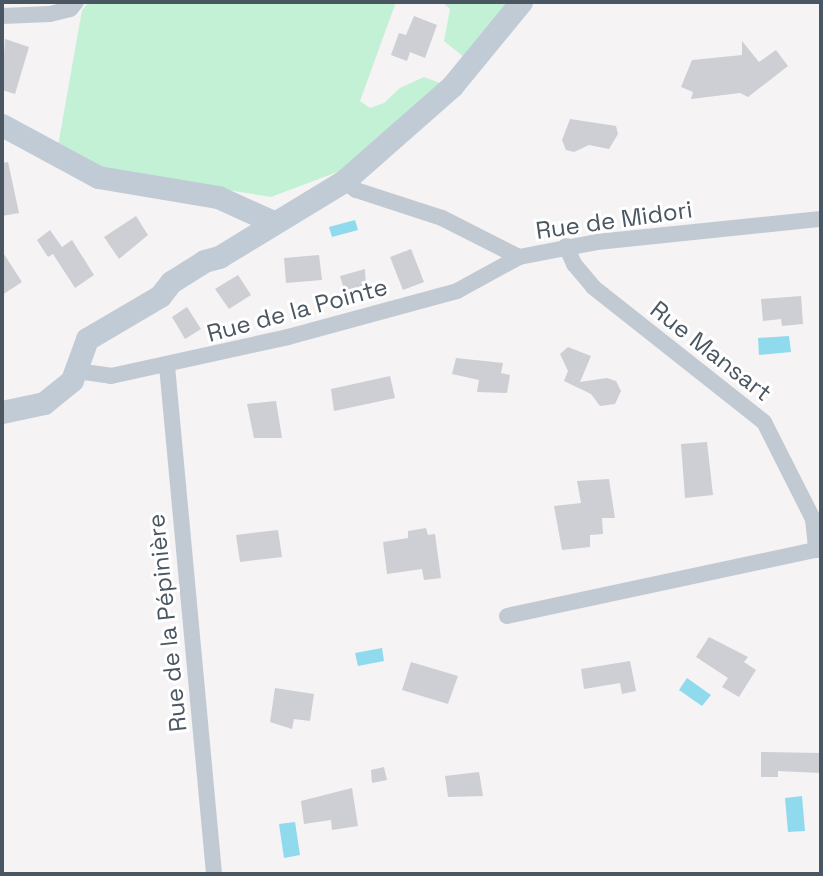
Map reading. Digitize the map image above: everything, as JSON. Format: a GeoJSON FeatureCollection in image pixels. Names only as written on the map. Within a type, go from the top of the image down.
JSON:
{"type":"FeatureCollection","features":[{"type":"Feature","properties":{"kind":"street"},"geometry":{"type":"LineString","coordinates":[[2,16],[50,14],[76,2]]}},
{"type":"Feature","properties":{"kind":"street"},"geometry":{"type":"LineString","coordinates":[[2,412],[44,403],[77,371],[87,339],[160,296],[171,282],[344,181],[452,86],[521,2]]}},
{"type":"Feature","properties":{"kind":"street"},"geometry":{"type":"LineString","coordinates":[[2,125],[98,177],[218,197],[273,222]]}},
{"type":"Feature","properties":{"kind":"street","name":"Rue de Midori"},"geometry":{"type":"LineString","coordinates":[[344,181],[356,190],[442,218],[519,257],[566,246],[821,219]]}},
{"type":"Feature","properties":{"kind":"street","name":"Rue Mansart"},"geometry":{"type":"LineString","coordinates":[[507,615],[818,550],[813,519],[764,422],[593,287],[573,264],[566,246]]}},
{"type":"Feature","properties":{"kind":"street","name":"Rue de la Pointe"},"geometry":{"type":"LineString","coordinates":[[77,371],[111,376],[167,366],[457,291],[519,257]]}},
{"type":"Feature","properties":{"kind":"street","name":"Rue de la Pépinière"},"geometry":{"type":"LineString","coordinates":[[167,366],[214,874]]}},
{"type":"Feature","properties":{"kind":"green space"},"geometry":{"type":"Polygon","coordinates":[[[89,2],[396,2],[360,101],[370,108],[384,103],[400,88],[424,77],[440,83],[345,169],[271,197],[114,172],[58,146],[82,10],[89,2]]]}},
{"type":"Feature","properties":{"kind":"green space"},"geometry":{"type":"Polygon","coordinates":[[[442,2],[508,2],[465,58],[444,41],[450,9],[442,2]]]}},
{"type":"Feature","properties":{"kind":"water"},"geometry":{"type":"Polygon","coordinates":[[[355,220],[358,230],[332,237],[329,227],[355,220]]]}},
{"type":"Feature","properties":{"kind":"water"},"geometry":{"type":"Polygon","coordinates":[[[789,336],[791,352],[759,355],[758,338],[789,336]]]}},
{"type":"Feature","properties":{"kind":"water"},"geometry":{"type":"Polygon","coordinates":[[[382,648],[384,661],[358,666],[355,653],[382,648]]]}},
{"type":"Feature","properties":{"kind":"water"},"geometry":{"type":"Polygon","coordinates":[[[687,678],[711,695],[702,706],[679,690],[687,678]]]}},
{"type":"Feature","properties":{"kind":"water"},"geometry":{"type":"Polygon","coordinates":[[[802,796],[805,831],[788,832],[785,798],[802,796]]]}},
{"type":"Feature","properties":{"kind":"water"},"geometry":{"type":"Polygon","coordinates":[[[295,822],[300,855],[284,858],[279,824],[295,822]]]}},
{"type":"Feature","properties":{"kind":"building"},"geometry":{"type":"Polygon","coordinates":[[[414,16],[437,25],[425,58],[410,52],[407,61],[391,55],[399,33],[406,35],[414,16]]]}},
{"type":"Feature","properties":{"kind":"building"},"geometry":{"type":"Polygon","coordinates":[[[5,39],[29,47],[15,94],[2,90],[5,39]]]}},
{"type":"Feature","properties":{"kind":"building"},"geometry":{"type":"Polygon","coordinates":[[[742,41],[759,62],[776,50],[788,66],[748,97],[740,93],[691,99],[693,92],[681,87],[692,60],[742,55],[742,41]]]}},
{"type":"Feature","properties":{"kind":"building"},"geometry":{"type":"Polygon","coordinates":[[[570,119],[616,126],[618,134],[609,149],[589,145],[574,152],[566,150],[562,140],[570,119]]]}},
{"type":"Feature","properties":{"kind":"building"},"geometry":{"type":"Polygon","coordinates":[[[8,162],[19,213],[2,216],[2,163],[8,162]]]}},
{"type":"Feature","properties":{"kind":"building"},"geometry":{"type":"Polygon","coordinates":[[[136,216],[148,235],[119,259],[104,237],[136,216]]]}},
{"type":"Feature","properties":{"kind":"building"},"geometry":{"type":"Polygon","coordinates":[[[50,230],[62,247],[72,240],[94,275],[75,288],[53,254],[48,257],[37,240],[50,230]]]}},
{"type":"Feature","properties":{"kind":"building"},"geometry":{"type":"Polygon","coordinates":[[[411,249],[424,282],[403,290],[390,257],[411,249]]]}},
{"type":"Feature","properties":{"kind":"building"},"geometry":{"type":"Polygon","coordinates":[[[2,251],[22,282],[2,295],[2,251]]]}},
{"type":"Feature","properties":{"kind":"building"},"geometry":{"type":"Polygon","coordinates":[[[319,255],[322,280],[286,283],[284,258],[319,255]]]}},
{"type":"Feature","properties":{"kind":"building"},"geometry":{"type":"Polygon","coordinates":[[[365,269],[366,290],[346,296],[340,276],[365,269]]]}},
{"type":"Feature","properties":{"kind":"building"},"geometry":{"type":"Polygon","coordinates":[[[238,275],[251,295],[229,309],[215,289],[238,275]]]}},
{"type":"Feature","properties":{"kind":"building"},"geometry":{"type":"Polygon","coordinates":[[[801,296],[803,324],[782,326],[781,319],[763,321],[761,299],[801,296]]]}},
{"type":"Feature","properties":{"kind":"building"},"geometry":{"type":"Polygon","coordinates":[[[187,307],[201,329],[185,339],[172,317],[187,307]]]}},
{"type":"Feature","properties":{"kind":"building"},"geometry":{"type":"Polygon","coordinates":[[[568,347],[591,356],[580,382],[607,378],[616,381],[621,391],[615,404],[600,406],[591,394],[564,381],[568,371],[560,354],[568,347]]]}},
{"type":"Feature","properties":{"kind":"building"},"geometry":{"type":"Polygon","coordinates":[[[456,358],[503,363],[501,373],[510,375],[507,393],[477,392],[479,380],[452,374],[456,358]]]}},
{"type":"Feature","properties":{"kind":"building"},"geometry":{"type":"Polygon","coordinates":[[[390,376],[395,398],[334,411],[331,389],[390,376]]]}},
{"type":"Feature","properties":{"kind":"building"},"geometry":{"type":"Polygon","coordinates":[[[276,401],[282,438],[254,438],[247,404],[276,401]]]}},
{"type":"Feature","properties":{"kind":"building"},"geometry":{"type":"Polygon","coordinates":[[[707,442],[713,495],[685,498],[681,444],[707,442]]]}},
{"type":"Feature","properties":{"kind":"building"},"geometry":{"type":"Polygon","coordinates":[[[609,479],[615,518],[602,518],[603,534],[590,535],[590,547],[562,550],[554,506],[581,503],[577,481],[609,479]]]}},
{"type":"Feature","properties":{"kind":"building"},"geometry":{"type":"Polygon","coordinates":[[[426,528],[428,535],[435,534],[441,578],[424,580],[422,569],[387,574],[383,542],[408,538],[408,531],[426,528]]]}},
{"type":"Feature","properties":{"kind":"building"},"geometry":{"type":"Polygon","coordinates":[[[278,530],[282,557],[240,562],[236,535],[278,530]]]}},
{"type":"Feature","properties":{"kind":"building"},"geometry":{"type":"Polygon","coordinates":[[[709,637],[748,657],[744,662],[756,670],[739,697],[722,687],[728,678],[696,657],[709,637]]]}},
{"type":"Feature","properties":{"kind":"building"},"geometry":{"type":"Polygon","coordinates":[[[630,661],[636,691],[622,694],[620,683],[584,689],[581,669],[630,661]]]}},
{"type":"Feature","properties":{"kind":"building"},"geometry":{"type":"Polygon","coordinates":[[[411,662],[458,676],[448,704],[402,690],[411,662]]]}},
{"type":"Feature","properties":{"kind":"building"},"geometry":{"type":"Polygon","coordinates":[[[275,688],[314,694],[310,721],[294,719],[292,729],[270,722],[275,688]]]}},
{"type":"Feature","properties":{"kind":"building"},"geometry":{"type":"Polygon","coordinates":[[[761,752],[821,753],[821,773],[778,771],[778,777],[761,777],[761,752]]]}},
{"type":"Feature","properties":{"kind":"building"},"geometry":{"type":"Polygon","coordinates":[[[384,767],[387,780],[372,783],[371,770],[384,767]]]}},
{"type":"Feature","properties":{"kind":"building"},"geometry":{"type":"Polygon","coordinates":[[[479,772],[483,796],[448,797],[445,776],[479,772]]]}},
{"type":"Feature","properties":{"kind":"building"},"geometry":{"type":"Polygon","coordinates":[[[352,788],[358,826],[332,830],[331,820],[304,824],[301,801],[352,788]]]}}]}
